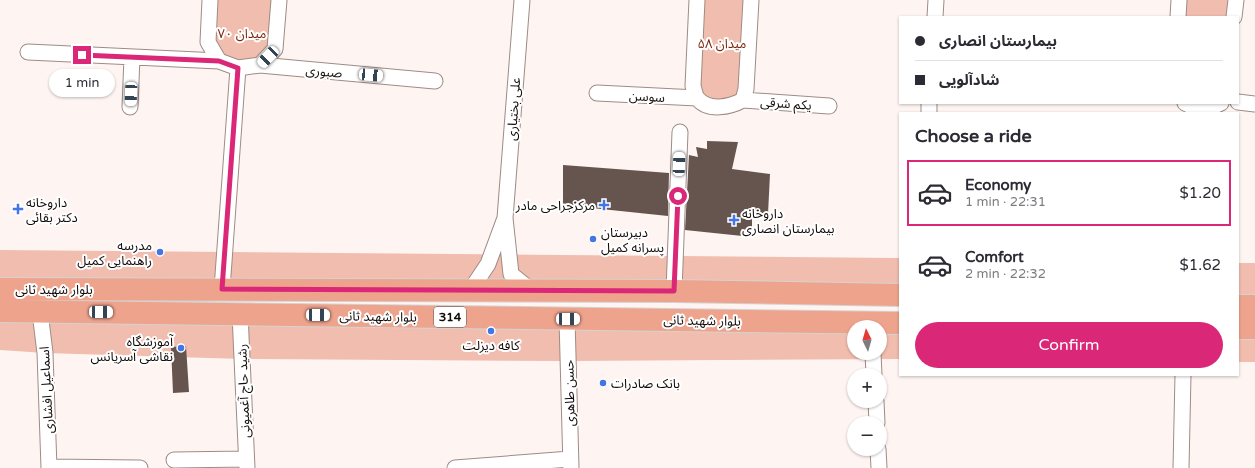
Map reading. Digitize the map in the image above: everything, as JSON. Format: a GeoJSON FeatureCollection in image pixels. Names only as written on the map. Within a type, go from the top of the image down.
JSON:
{"type":"FeatureCollection","features":[{"type":"Feature","properties":{"kind":"main road","name":"بلوار شهید ثانی"},"geometry":{"type":"LineString","coordinates":[[0,289],[674,291],[899,295]]}},
{"type":"Feature","properties":{"kind":"main road"},"geometry":{"type":"LineString","coordinates":[[38,289],[40,312]]}},
{"type":"Feature","properties":{"kind":"main road"},"geometry":{"type":"LineString","coordinates":[[567,291],[568,319]]}},
{"type":"Feature","properties":{"kind":"main road"},"geometry":{"type":"LineString","coordinates":[[1239,306],[1255,306]]}},
{"type":"Feature","properties":{"kind":"main road","name":"بلوار شهید ثانی"},"geometry":{"type":"LineString","coordinates":[[0,312],[240,314],[847,325]]}},
{"type":"Feature","properties":{"kind":"main road","name":"بلوار شهید ثانی"},"geometry":{"type":"LineString","coordinates":[[887,324],[899,323]]}},
{"type":"Feature","properties":{"kind":"main road"},"geometry":{"type":"LineString","coordinates":[[1239,328],[1255,328]]}},
{"type":"Feature","properties":{"kind":"street"},"geometry":{"type":"LineString","coordinates":[[210,0],[208,42],[219,61]]}},
{"type":"Feature","properties":{"kind":"street"},"geometry":{"type":"LineString","coordinates":[[260,65],[275,49],[279,0]]}},
{"type":"Feature","properties":{"kind":"street","name":"علی بختیاری"},"geometry":{"type":"LineString","coordinates":[[505,218],[522,0]]}},
{"type":"Feature","properties":{"kind":"street"},"geometry":{"type":"LineString","coordinates":[[697,0],[693,86],[697,98],[706,104],[719,107],[732,106],[742,100],[746,89],[751,0]]}},
{"type":"Feature","properties":{"kind":"street"},"geometry":{"type":"LineString","coordinates":[[935,16],[936,0]]}},
{"type":"Feature","properties":{"kind":"street"},"geometry":{"type":"LineString","coordinates":[[1178,16],[1179,0]]}},
{"type":"Feature","properties":{"kind":"street"},"geometry":{"type":"LineString","coordinates":[[1234,16],[1236,0]]}},
{"type":"Feature","properties":{"kind":"street"},"geometry":{"type":"LineString","coordinates":[[28,52],[219,61],[238,68],[222,289]]}},
{"type":"Feature","properties":{"kind":"street"},"geometry":{"type":"LineString","coordinates":[[130,107],[132,57]]}},
{"type":"Feature","properties":{"kind":"street","name":"صبوری"},"geometry":{"type":"LineString","coordinates":[[238,68],[260,65],[435,81]]}},
{"type":"Feature","properties":{"kind":"street","name":"سوسن"},"geometry":{"type":"LineString","coordinates":[[597,93],[697,98]]}},
{"type":"Feature","properties":{"kind":"street","name":"یکم شرقی"},"geometry":{"type":"LineString","coordinates":[[742,100],[830,106]]}},
{"type":"Feature","properties":{"kind":"street"},"geometry":{"type":"LineString","coordinates":[[1239,102],[1255,104]]}},
{"type":"Feature","properties":{"kind":"street"},"geometry":{"type":"LineString","coordinates":[[1187,104],[1200,111],[1219,104]]}},
{"type":"Feature","properties":{"kind":"street"},"geometry":{"type":"LineString","coordinates":[[674,291],[680,132]]}},
{"type":"Feature","properties":{"kind":"street"},"geometry":{"type":"LineString","coordinates":[[470,291],[488,264],[505,218]]}},
{"type":"Feature","properties":{"kind":"street"},"geometry":{"type":"LineString","coordinates":[[505,218],[511,274],[532,291]]}},
{"type":"Feature","properties":{"kind":"street","name":"اسماعیل افشاری"},"geometry":{"type":"LineString","coordinates":[[40,312],[45,353],[49,467]]}},
{"type":"Feature","properties":{"kind":"street","name":"رشید حاج آغمیونی"},"geometry":{"type":"LineString","coordinates":[[240,314],[247,464]]}},
{"type":"Feature","properties":{"kind":"street","name":"حسن طاهری"},"geometry":{"type":"LineString","coordinates":[[568,319],[571,464]]}},
{"type":"Feature","properties":{"kind":"street"},"geometry":{"type":"LineString","coordinates":[[1181,468],[1183,376]]}},
{"type":"Feature","properties":{"kind":"street"},"geometry":{"type":"LineString","coordinates":[[878,456],[879,468]]}},
{"type":"Feature","properties":{"kind":"street"},"geometry":{"type":"LineString","coordinates":[[174,460],[247,464]]}},
{"type":"Feature","properties":{"kind":"street"},"geometry":{"type":"LineString","coordinates":[[455,468],[571,464]]}},
{"type":"Feature","properties":{"kind":"street"},"geometry":{"type":"LineString","coordinates":[[49,467],[140,468]]}},
{"type":"Feature","properties":{"kind":"green space","name":"میدان ۷۰"},"geometry":{"type":"Polygon","coordinates":[[[210,0],[279,0],[275,49],[238,68],[208,42],[210,0]]]}},
{"type":"Feature","properties":{"kind":"green space","name":"میدان ۵۸"},"geometry":{"type":"Polygon","coordinates":[[[697,0],[751,0],[746,89],[732,106],[697,98],[697,0]]]}},
{"type":"Feature","properties":{"kind":"green space"},"geometry":{"type":"Polygon","coordinates":[[[1179,0],[1236,0],[1234,16],[1178,16],[1179,0]]]}},
{"type":"Feature","properties":{"kind":"green space"},"geometry":{"type":"Polygon","coordinates":[[[0,250],[899,258],[899,295],[0,289],[0,250]]]}},
{"type":"Feature","properties":{"kind":"green space"},"geometry":{"type":"Polygon","coordinates":[[[1239,263],[1255,263],[1255,300],[1239,301],[1239,263]]]}},
{"type":"Feature","properties":{"kind":"green space"},"geometry":{"type":"Polygon","coordinates":[[[0,311],[847,322],[847,359],[569,361],[242,359],[45,353],[0,350],[0,311]]]}},
{"type":"Feature","properties":{"kind":"green space"},"geometry":{"type":"Polygon","coordinates":[[[887,323],[899,323],[899,359],[887,359],[887,323]]]}},
{"type":"Feature","properties":{"kind":"green space"},"geometry":{"type":"Polygon","coordinates":[[[1239,328],[1255,328],[1255,362],[1239,362],[1239,328]]]}},
{"type":"Feature","properties":{"kind":"building"},"geometry":{"type":"Polygon","coordinates":[[[707,141],[738,142],[732,169],[770,174],[768,214],[752,212],[752,237],[685,230],[689,155],[698,157],[696,147],[707,149],[707,141]]]}},
{"type":"Feature","properties":{"kind":"building"},"geometry":{"type":"Polygon","coordinates":[[[563,165],[669,173],[668,216],[563,205],[563,165]]]}},
{"type":"Feature","properties":{"kind":"building"},"geometry":{"type":"Polygon","coordinates":[[[186,346],[189,392],[173,393],[171,347],[186,346]]]}},
{"type":"Feature","properties":{"kind":"place","name":"مرکزجراحی مادر"},"geometry":{"type":"Point","coordinates":[604,205]}},
{"type":"Feature","properties":{"kind":"place","name":"داروخانه دکتر بقائی"},"geometry":{"type":"Point","coordinates":[18,209]}},
{"type":"Feature","properties":{"kind":"place","name":"داروخانه بیمارستان انصاری"},"geometry":{"type":"Point","coordinates":[734,220]}},
{"type":"Feature","properties":{"kind":"place","name":"دبیرستان پسرانه کمیل"},"geometry":{"type":"Point","coordinates":[593,239]}},
{"type":"Feature","properties":{"kind":"place","name":"مدرسه راهنمایی کمیل"},"geometry":{"type":"Point","coordinates":[160,252]}},
{"type":"Feature","properties":{"kind":"place","name":"کافه دیزلت"},"geometry":{"type":"Point","coordinates":[491,331]}},
{"type":"Feature","properties":{"kind":"place","name":"آموزشگاه نقاشی آسریانس"},"geometry":{"type":"Point","coordinates":[181,348]}},
{"type":"Feature","properties":{"kind":"place","name":"بانک صادرات"},"geometry":{"type":"Point","coordinates":[603,383]}},
{"type":"Feature","properties":{"kind":"route"},"geometry":{"type":"LineString","coordinates":[[82,55],[219,61],[238,68],[226,253],[222,289],[674,291],[678,196]]}}]}
